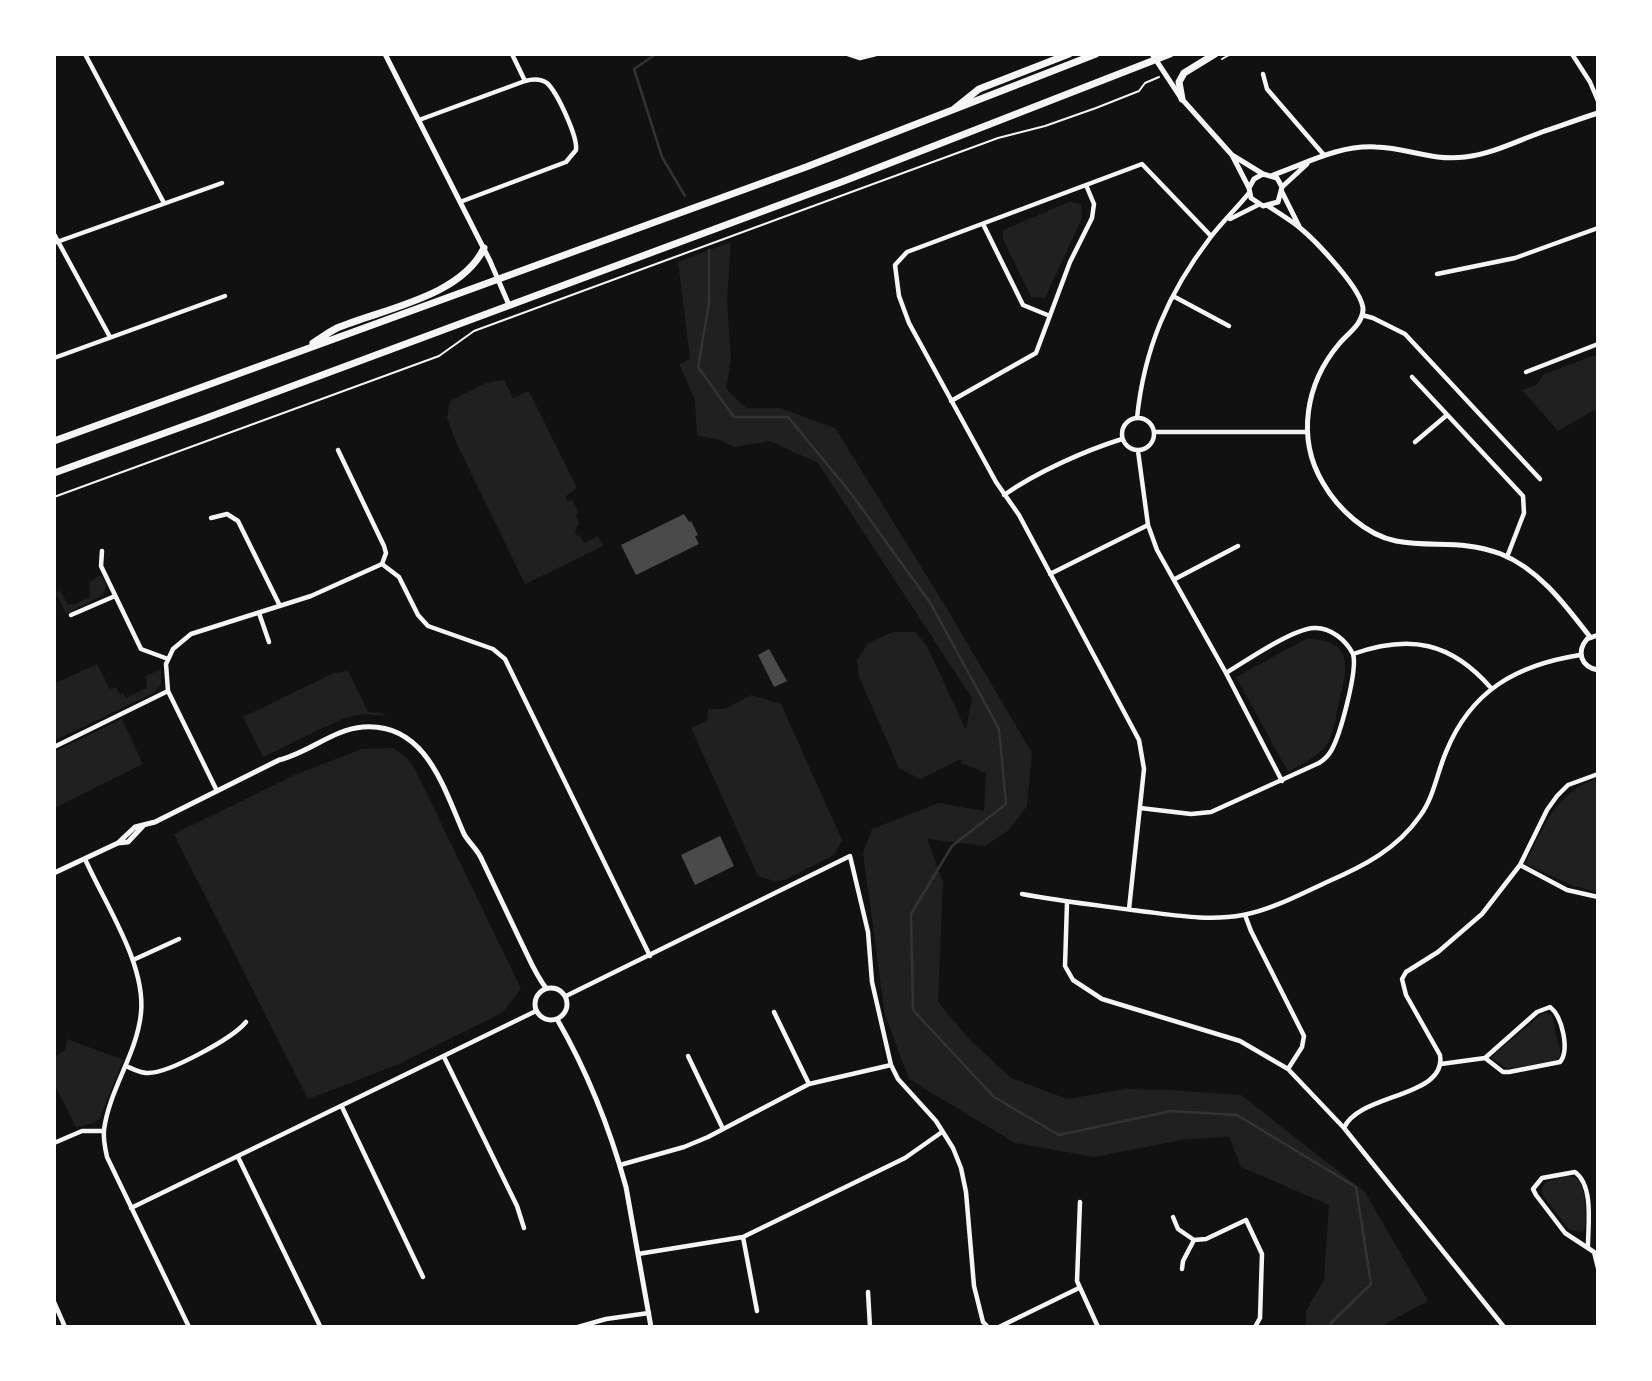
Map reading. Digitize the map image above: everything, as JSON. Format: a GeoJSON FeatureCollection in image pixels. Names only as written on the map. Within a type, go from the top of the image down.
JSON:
{"type":"FeatureCollection","features":[{"type":"Feature","properties":{"kind":"main road"},"geometry":{"type":"LineString","coordinates":[[951,112],[979,89],[1069,54]]}},
{"type":"Feature","properties":{"kind":"main road"},"geometry":{"type":"LineString","coordinates":[[54,441],[499,280],[951,112],[1096,54]]}},
{"type":"Feature","properties":{"kind":"main road"},"geometry":{"type":"LineString","coordinates":[[54,474],[844,181],[1153,57],[1170,54]]}},
{"type":"Feature","properties":{"kind":"main road"},"geometry":{"type":"LineString","coordinates":[[1182,99],[1179,82],[1184,73],[1215,54]]}},
{"type":"Feature","properties":{"kind":"main road"},"geometry":{"type":"LineString","coordinates":[[301,351],[335,329],[433,292],[473,265],[484,248]]}},
{"type":"Feature","properties":{"kind":"street"},"geometry":{"type":"LineString","coordinates":[[85,54],[164,203]]}},
{"type":"Feature","properties":{"kind":"street"},"geometry":{"type":"LineString","coordinates":[[385,54],[484,248],[509,305]]}},
{"type":"Feature","properties":{"kind":"street"},"geometry":{"type":"LineString","coordinates":[[512,54],[525,81]]}},
{"type":"Feature","properties":{"kind":"street"},"geometry":{"type":"LineString","coordinates":[[848,54],[860,58],[876,54]]}},
{"type":"Feature","properties":{"kind":"street"},"geometry":{"type":"LineString","coordinates":[[1573,54],[1598,101]]}},
{"type":"Feature","properties":{"kind":"street"},"geometry":{"type":"LineString","coordinates":[[1153,57],[1182,99],[1232,155],[1258,205]]}},
{"type":"Feature","properties":{"kind":"street"},"geometry":{"type":"LineString","coordinates":[[1263,74],[1267,89],[1324,155]]}},
{"type":"Feature","properties":{"kind":"street"},"geometry":{"type":"LineString","coordinates":[[419,120],[525,81],[538,79],[549,84],[573,132],[576,150],[566,162],[460,202]]}},
{"type":"Feature","properties":{"kind":"street"},"geometry":{"type":"LineString","coordinates":[[1232,155],[1263,174],[1273,175],[1350,148],[1377,146],[1425,156],[1469,156],[1518,142],[1598,113]]}},
{"type":"Feature","properties":{"kind":"street"},"geometry":{"type":"LineString","coordinates":[[1226,221],[1258,205],[1268,206],[1278,202],[1282,190],[1309,162]]}},
{"type":"Feature","properties":{"kind":"street"},"geometry":{"type":"LineString","coordinates":[[1129,909],[1144,769],[1139,740],[1019,515],[1004,495],[903,310],[895,265],[907,253],[1142,164],[1211,236]]}},
{"type":"Feature","properties":{"kind":"street"},"geometry":{"type":"LineString","coordinates":[[1137,418],[1149,349],[1173,296],[1211,236],[1250,190],[1254,178],[1263,174]]}},
{"type":"Feature","properties":{"kind":"street"},"geometry":{"type":"LineString","coordinates":[[1273,175],[1301,228]]}},
{"type":"Feature","properties":{"kind":"street"},"geometry":{"type":"LineString","coordinates":[[56,242],[222,183]]}},
{"type":"Feature","properties":{"kind":"street"},"geometry":{"type":"LineString","coordinates":[[951,401],[1036,353],[1070,262],[1091,218],[1094,204],[1086,185]]}},
{"type":"Feature","properties":{"kind":"street"},"geometry":{"type":"LineString","coordinates":[[1268,206],[1301,228],[1356,288],[1363,307],[1358,324],[1340,342],[1322,367],[1313,390],[1306,432],[1313,463],[1324,485],[1345,511],[1365,527],[1396,541],[1462,544],[1507,557],[1520,564],[1571,610],[1590,637]]}},
{"type":"Feature","properties":{"kind":"street"},"geometry":{"type":"LineString","coordinates":[[983,224],[1023,305],[1050,316]]}},
{"type":"Feature","properties":{"kind":"street"},"geometry":{"type":"LineString","coordinates":[[1437,274],[1516,258],[1598,228]]}},
{"type":"Feature","properties":{"kind":"street"},"geometry":{"type":"LineString","coordinates":[[54,234],[110,337]]}},
{"type":"Feature","properties":{"kind":"street"},"geometry":{"type":"LineString","coordinates":[[54,358],[225,296]]}},
{"type":"Feature","properties":{"kind":"street"},"geometry":{"type":"LineString","coordinates":[[1173,296],[1229,326]]}},
{"type":"Feature","properties":{"kind":"street"},"geometry":{"type":"LineString","coordinates":[[1362,316],[1405,334],[1540,479]]}},
{"type":"Feature","properties":{"kind":"street"},"geometry":{"type":"LineString","coordinates":[[1526,372],[1598,345]]}},
{"type":"Feature","properties":{"kind":"street"},"geometry":{"type":"LineString","coordinates":[[1412,377],[1523,496],[1524,513],[1507,557]]}},
{"type":"Feature","properties":{"kind":"street"},"geometry":{"type":"LineString","coordinates":[[1415,442],[1447,415]]}},
{"type":"Feature","properties":{"kind":"street"},"geometry":{"type":"LineString","coordinates":[[1137,418],[1148,421],[1154,432],[1152,444],[1138,451],[1129,449],[1122,439],[1124,426],[1128,421],[1137,418]]}},
{"type":"Feature","properties":{"kind":"street"},"geometry":{"type":"LineString","coordinates":[[1154,432],[1306,432]]}},
{"type":"Feature","properties":{"kind":"street"},"geometry":{"type":"LineString","coordinates":[[1004,495],[1047,471],[1122,439]]}},
{"type":"Feature","properties":{"kind":"street"},"geometry":{"type":"LineString","coordinates":[[217,792],[168,691],[165,676],[168,659],[178,644],[191,634],[324,591],[382,564],[386,553],[383,542],[338,450]]}},
{"type":"Feature","properties":{"kind":"street"},"geometry":{"type":"LineString","coordinates":[[1138,451],[1148,525],[1157,550],[1226,673],[1282,781]]}},
{"type":"Feature","properties":{"kind":"street"},"geometry":{"type":"LineString","coordinates":[[211,518],[227,514],[238,522],[280,606]]}},
{"type":"Feature","properties":{"kind":"street"},"geometry":{"type":"LineString","coordinates":[[1051,574],[1148,525]]}},
{"type":"Feature","properties":{"kind":"street"},"geometry":{"type":"LineString","coordinates":[[1175,579],[1238,546]]}},
{"type":"Feature","properties":{"kind":"street"},"geometry":{"type":"LineString","coordinates":[[102,551],[101,566],[141,649],[168,659]]}},
{"type":"Feature","properties":{"kind":"street"},"geometry":{"type":"LineString","coordinates":[[382,564],[399,577],[418,615],[428,626],[493,649],[505,659],[650,956]]}},
{"type":"Feature","properties":{"kind":"street"},"geometry":{"type":"LineString","coordinates":[[71,615],[115,596]]}},
{"type":"Feature","properties":{"kind":"street"},"geometry":{"type":"LineString","coordinates":[[259,613],[269,642]]}},
{"type":"Feature","properties":{"kind":"street"},"geometry":{"type":"LineString","coordinates":[[1140,808],[1191,814],[1211,812],[1310,769],[1332,750],[1355,671],[1353,654],[1335,634],[1313,628],[1294,634],[1226,673]]}},
{"type":"Feature","properties":{"kind":"street"},"geometry":{"type":"LineString","coordinates":[[1598,635],[1590,637],[1582,645],[1580,655],[1586,666],[1598,670]]}},
{"type":"Feature","properties":{"kind":"street"},"geometry":{"type":"LineString","coordinates":[[1353,654],[1395,643],[1420,644],[1443,650],[1462,660],[1491,688]]}},
{"type":"Feature","properties":{"kind":"street"},"geometry":{"type":"LineString","coordinates":[[1022,894],[1067,903],[1211,919],[1245,915],[1350,872],[1381,856],[1412,826],[1428,803],[1446,751],[1464,718],[1491,688],[1527,667],[1580,655]]}},
{"type":"Feature","properties":{"kind":"street"},"geometry":{"type":"LineString","coordinates":[[54,747],[168,691]]}},
{"type":"Feature","properties":{"kind":"street"},"geometry":{"type":"LineString","coordinates":[[54,873],[118,843],[135,827],[144,826],[279,760],[298,755],[356,728],[377,727],[406,737],[417,745],[430,761],[464,833],[480,855],[546,988]]}},
{"type":"Feature","properties":{"kind":"street"},"geometry":{"type":"LineString","coordinates":[[1344,1128],[1346,1122],[1372,1104],[1424,1085],[1433,1079],[1441,1064],[1436,1047],[1406,995],[1402,979],[1406,972],[1438,952],[1482,914],[1520,865],[1547,810],[1557,796],[1568,785],[1598,774]]}},
{"type":"Feature","properties":{"kind":"street"},"geometry":{"type":"LineString","coordinates":[[566,996],[850,856],[868,932],[872,982],[891,1065],[898,1079],[936,1121],[953,1148],[961,1168],[966,1192],[974,1286],[983,1322],[988,1327]]}},
{"type":"Feature","properties":{"kind":"street"},"geometry":{"type":"LineString","coordinates":[[85,859],[133,960],[140,981],[141,1010],[137,1035],[104,1131],[108,1162],[189,1327]]}},
{"type":"Feature","properties":{"kind":"street"},"geometry":{"type":"LineString","coordinates":[[1520,865],[1567,890],[1598,897]]}},
{"type":"Feature","properties":{"kind":"street"},"geometry":{"type":"LineString","coordinates":[[1067,903],[1065,966],[1073,979],[1102,999],[1240,1041],[1288,1069],[1344,1128],[1504,1327]]}},
{"type":"Feature","properties":{"kind":"street"},"geometry":{"type":"LineString","coordinates":[[1245,915],[1304,1036],[1302,1047],[1288,1069]]}},
{"type":"Feature","properties":{"kind":"street"},"geometry":{"type":"LineString","coordinates":[[133,960],[178,939]]}},
{"type":"Feature","properties":{"kind":"street"},"geometry":{"type":"LineString","coordinates":[[546,988],[557,989],[566,996],[565,1012],[557,1019],[547,1020],[536,1011],[536,997],[546,988]]}},
{"type":"Feature","properties":{"kind":"street"},"geometry":{"type":"LineString","coordinates":[[1441,1064],[1485,1058],[1536,1012],[1550,1007],[1558,1016],[1565,1052],[1560,1062],[1503,1072],[1485,1058]]}},
{"type":"Feature","properties":{"kind":"street"},"geometry":{"type":"LineString","coordinates":[[131,1208],[536,1011]]}},
{"type":"Feature","properties":{"kind":"street"},"geometry":{"type":"LineString","coordinates":[[774,1012],[809,1084]]}},
{"type":"Feature","properties":{"kind":"street"},"geometry":{"type":"LineString","coordinates":[[557,1019],[596,1101],[620,1165],[651,1327]]}},
{"type":"Feature","properties":{"kind":"street"},"geometry":{"type":"LineString","coordinates":[[126,1066],[147,1073],[166,1069],[225,1040],[246,1022]]}},
{"type":"Feature","properties":{"kind":"street"},"geometry":{"type":"LineString","coordinates":[[688,1056],[723,1129]]}},
{"type":"Feature","properties":{"kind":"street"},"geometry":{"type":"LineString","coordinates":[[443,1057],[513,1198],[524,1228]]}},
{"type":"Feature","properties":{"kind":"street"},"geometry":{"type":"LineString","coordinates":[[620,1165],[684,1147],[809,1084],[891,1065]]}},
{"type":"Feature","properties":{"kind":"street"},"geometry":{"type":"LineString","coordinates":[[342,1107],[423,1277]]}},
{"type":"Feature","properties":{"kind":"street"},"geometry":{"type":"LineString","coordinates":[[54,1143],[82,1131],[104,1131]]}},
{"type":"Feature","properties":{"kind":"street"},"geometry":{"type":"LineString","coordinates":[[638,1254],[743,1237],[905,1158],[942,1132]]}},
{"type":"Feature","properties":{"kind":"street"},"geometry":{"type":"LineString","coordinates":[[238,1157],[320,1326]]}},
{"type":"Feature","properties":{"kind":"street"},"geometry":{"type":"LineString","coordinates":[[1588,1245],[1589,1214],[1583,1179],[1575,1172],[1542,1178],[1535,1183],[1533,1189],[1536,1195],[1565,1233],[1588,1245],[1594,1252],[1598,1268]]}},
{"type":"Feature","properties":{"kind":"street"},"geometry":{"type":"LineString","coordinates":[[1080,1202],[1076,1268],[1079,1288],[1098,1327]]}},
{"type":"Feature","properties":{"kind":"street"},"geometry":{"type":"LineString","coordinates":[[1172,1217],[1178,1228],[1194,1240],[1206,1239],[1246,1220],[1262,1254],[1260,1318],[1255,1327]]}},
{"type":"Feature","properties":{"kind":"street"},"geometry":{"type":"LineString","coordinates":[[743,1237],[757,1311]]}},
{"type":"Feature","properties":{"kind":"street"},"geometry":{"type":"LineString","coordinates":[[1182,1269],[1183,1261],[1194,1240]]}},
{"type":"Feature","properties":{"kind":"street"},"geometry":{"type":"LineString","coordinates":[[999,1327],[1079,1288]]}},
{"type":"Feature","properties":{"kind":"street"},"geometry":{"type":"LineString","coordinates":[[868,1292],[870,1327]]}},
{"type":"Feature","properties":{"kind":"street"},"geometry":{"type":"LineString","coordinates":[[54,1302],[65,1327]]}},
{"type":"Feature","properties":{"kind":"street"},"geometry":{"type":"LineString","coordinates":[[578,1327],[606,1319],[649,1313]]}},
{"type":"Feature","properties":{"kind":"path"},"geometry":{"type":"LineString","coordinates":[[54,497],[439,356],[474,331],[998,138],[1045,126],[1096,108],[1139,91],[1144,83],[1152,80]]}},
{"type":"Feature","properties":{"kind":"shaded area"},"geometry":{"type":"Polygon","coordinates":[[[1069,202],[1081,204],[1082,218],[1045,298],[1031,297],[1003,239],[1003,230],[1069,202]]]}},
{"type":"Feature","properties":{"kind":"shaded area"},"geometry":{"type":"Polygon","coordinates":[[[731,242],[727,301],[731,358],[726,389],[746,408],[780,408],[835,428],[943,602],[1032,753],[1027,806],[1009,830],[985,846],[927,839],[943,882],[938,1002],[969,1039],[1011,1078],[1067,1099],[1126,1089],[1241,1095],[1365,1192],[1428,1301],[1380,1327],[1306,1327],[1306,1311],[1324,1280],[1329,1205],[1241,1167],[1229,1137],[1187,1139],[1094,1157],[1015,1143],[909,1079],[885,1015],[863,853],[872,829],[939,803],[984,811],[986,773],[961,763],[961,759],[920,779],[899,768],[859,677],[857,660],[868,643],[893,632],[915,632],[927,646],[966,730],[972,698],[818,463],[770,441],[734,447],[718,439],[697,436],[695,400],[679,364],[690,359],[678,262],[731,242]]]}},
{"type":"Feature","properties":{"kind":"shaded area"},"geometry":{"type":"Polygon","coordinates":[[[1598,354],[1598,408],[1558,431],[1522,390],[1536,385],[1544,374],[1598,354]]]}},
{"type":"Feature","properties":{"kind":"shaded area"},"geometry":{"type":"Polygon","coordinates":[[[504,380],[513,398],[529,391],[577,488],[566,496],[568,502],[572,500],[578,511],[576,517],[579,523],[575,532],[577,536],[580,535],[584,543],[598,536],[603,546],[525,584],[447,418],[450,401],[486,383],[504,380]]]}},
{"type":"Feature","properties":{"kind":"shaded area"},"geometry":{"type":"Polygon","coordinates":[[[101,575],[106,585],[103,595],[66,614],[56,593],[60,591],[59,588],[68,605],[76,604],[90,597],[89,582],[101,575]]]}},
{"type":"Feature","properties":{"kind":"shaded area"},"geometry":{"type":"Polygon","coordinates":[[[1306,639],[1322,640],[1340,649],[1344,657],[1344,677],[1333,730],[1327,745],[1312,758],[1288,772],[1236,677],[1306,639]]]}},
{"type":"Feature","properties":{"kind":"shaded area"},"geometry":{"type":"Polygon","coordinates":[[[97,664],[110,689],[116,687],[120,695],[123,693],[126,698],[147,688],[146,676],[161,669],[161,684],[155,692],[54,741],[54,684],[97,664]]]}},
{"type":"Feature","properties":{"kind":"shaded area"},"geometry":{"type":"Polygon","coordinates":[[[348,671],[368,712],[386,716],[363,714],[344,718],[263,757],[243,717],[334,673],[348,671]]]}},
{"type":"Feature","properties":{"kind":"shaded area"},"geometry":{"type":"Polygon","coordinates":[[[751,695],[781,704],[842,840],[834,855],[785,880],[774,881],[758,876],[691,728],[707,721],[708,709],[724,709],[751,695]]]}},
{"type":"Feature","properties":{"kind":"shaded area"},"geometry":{"type":"Polygon","coordinates":[[[122,719],[143,764],[54,808],[54,752],[122,719]]]}},
{"type":"Feature","properties":{"kind":"shaded area"},"geometry":{"type":"Polygon","coordinates":[[[393,748],[406,757],[415,769],[521,989],[502,1013],[397,1065],[308,1099],[174,834],[299,773],[362,749],[393,748]]]}},
{"type":"Feature","properties":{"kind":"shaded area"},"geometry":{"type":"Polygon","coordinates":[[[1598,778],[1598,892],[1574,886],[1525,864],[1552,812],[1571,792],[1598,778]]]}},
{"type":"Feature","properties":{"kind":"shaded area"},"geometry":{"type":"Polygon","coordinates":[[[1543,1013],[1552,1015],[1561,1055],[1556,1060],[1507,1069],[1491,1057],[1543,1013]]]}},
{"type":"Feature","properties":{"kind":"shaded area"},"geometry":{"type":"Polygon","coordinates":[[[67,1039],[123,1060],[100,1118],[94,1123],[76,1127],[54,1084],[54,1058],[65,1050],[67,1039]]]}},
{"type":"Feature","properties":{"kind":"shaded area"},"geometry":{"type":"Polygon","coordinates":[[[1566,1176],[1576,1178],[1582,1188],[1584,1231],[1570,1230],[1543,1196],[1542,1188],[1546,1182],[1566,1176]]]}},
{"type":"Feature","properties":{"kind":"building"},"geometry":{"type":"Polygon","coordinates":[[[684,514],[698,535],[695,536],[699,544],[636,575],[621,545],[684,514]]]}},
{"type":"Feature","properties":{"kind":"building"},"geometry":{"type":"Polygon","coordinates":[[[769,649],[787,681],[774,687],[758,655],[769,649]]]}},
{"type":"Feature","properties":{"kind":"building"},"geometry":{"type":"Polygon","coordinates":[[[720,836],[734,866],[695,885],[681,855],[720,836]]]}},
{"type":"Feature","properties":{"kind":"waterway"},"geometry":{"type":"LineString","coordinates":[[656,54],[634,69],[662,157],[685,196]]}},
{"type":"Feature","properties":{"kind":"waterway"},"geometry":{"type":"LineString","coordinates":[[709,250],[709,303],[698,367],[734,417],[788,417],[850,492],[931,604],[999,729],[1006,804],[952,846],[911,914],[913,1010],[994,1097],[1059,1135],[1171,1111],[1237,1115],[1356,1187],[1371,1284],[1331,1323],[1331,1327]]}}]}
